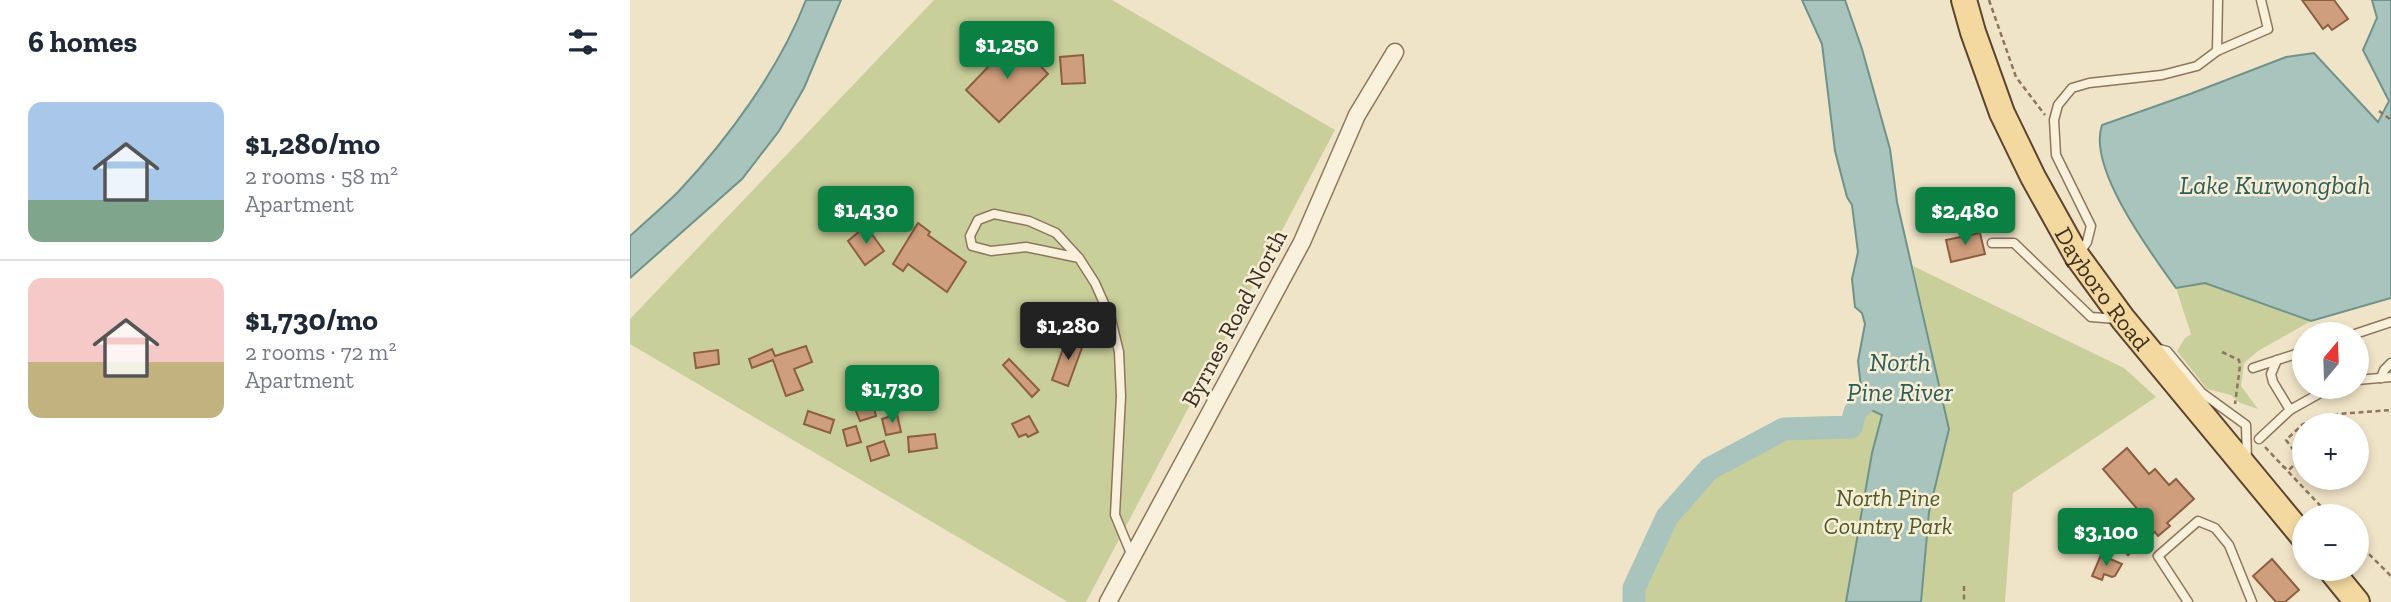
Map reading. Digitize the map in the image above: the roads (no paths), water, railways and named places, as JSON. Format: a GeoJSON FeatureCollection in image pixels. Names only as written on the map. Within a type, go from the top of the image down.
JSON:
{"type":"FeatureCollection","features":[{"type":"Feature","properties":{"kind":"main road","name":"Dayboro Road"},"geometry":{"type":"LineString","coordinates":[[1964,0],[2003,113],[2077,256],[2123,319],[2292,523]]}},
{"type":"Feature","properties":{"kind":"main road"},"geometry":{"type":"LineString","coordinates":[[2340,581],[2357,602]]}},
{"type":"Feature","properties":{"kind":"street","name":"Byrnes Road North"},"geometry":{"type":"LineString","coordinates":[[1108,602],[1302,242],[1357,115],[1395,52]]}},
{"type":"Feature","properties":{"kind":"lane"},"geometry":{"type":"LineString","coordinates":[[2217,51],[2218,0]]}},
{"type":"Feature","properties":{"kind":"lane"},"geometry":{"type":"LineString","coordinates":[[2077,256],[2087,242],[2091,226],[2056,155],[2054,120],[2058,105],[2072,88],[2089,83],[2162,75],[2196,66],[2217,51],[2268,29],[2261,0]]}},
{"type":"Feature","properties":{"kind":"lane"},"geometry":{"type":"LineString","coordinates":[[1079,258],[1026,247],[991,251],[972,246],[970,236],[978,220],[994,214],[1029,221],[1056,233],[1079,258],[1095,283],[1111,318],[1119,352],[1122,396],[1115,515],[1132,556]]}},
{"type":"Feature","properties":{"kind":"lane"},"geometry":{"type":"LineString","coordinates":[[1992,243],[2014,243],[2091,317],[2123,319]]}},
{"type":"Feature","properties":{"kind":"lane"},"geometry":{"type":"LineString","coordinates":[[2370,329],[2391,322]]}},
{"type":"Feature","properties":{"kind":"lane"},"geometry":{"type":"LineString","coordinates":[[2146,346],[2167,351],[2202,393],[2246,425],[2248,470]]}},
{"type":"Feature","properties":{"kind":"lane"},"geometry":{"type":"LineString","coordinates":[[2253,368],[2292,355]]}},
{"type":"Feature","properties":{"kind":"lane"},"geometry":{"type":"LineString","coordinates":[[2277,360],[2271,373],[2273,382],[2290,410]]}},
{"type":"Feature","properties":{"kind":"lane"},"geometry":{"type":"LineString","coordinates":[[2381,378],[2391,363]]}},
{"type":"Feature","properties":{"kind":"lane"},"geometry":{"type":"LineString","coordinates":[[2370,379],[2391,377]]}},
{"type":"Feature","properties":{"kind":"lane"},"geometry":{"type":"LineString","coordinates":[[2259,439],[2290,410],[2310,399]]}},
{"type":"Feature","properties":{"kind":"lane"},"geometry":{"type":"LineString","coordinates":[[2188,602],[2158,556],[2198,521],[2215,528],[2229,545],[2252,602]]}},
{"type":"Feature","properties":{"kind":"water"},"geometry":{"type":"Polygon","coordinates":[[[806,0],[841,0],[804,88],[779,131],[742,179],[630,278],[630,236],[678,192],[734,126],[782,51],[806,0]]]}},
{"type":"Feature","properties":{"kind":"water","name":"North Pine River"},"geometry":{"type":"Polygon","coordinates":[[[1802,0],[1845,0],[1862,49],[1890,149],[1897,202],[1949,429],[1929,512],[1921,602],[1846,602],[1872,453],[1882,415],[1867,408],[1855,412],[1862,396],[1858,361],[1865,324],[1862,313],[1855,307],[1852,279],[1858,252],[1852,205],[1847,197],[1835,151],[1822,44],[1802,0]]]}},
{"type":"Feature","properties":{"kind":"water","name":"Lake Kurwongbah"},"geometry":{"type":"Polygon","coordinates":[[[2372,0],[2391,0],[2391,298],[2311,321],[2205,283],[2176,288],[2124,210],[2112,186],[2100,143],[2102,125],[2286,57],[2314,53],[2378,122],[2389,101],[2363,50],[2377,18],[2372,0]]]}},
{"type":"Feature","properties":{"kind":"waterway","name":"North Pine River"},"geometry":{"type":"LineString","coordinates":[[1634,602],[1634,588],[1667,517],[1709,469],[1784,429],[1851,427],[1855,412],[1875,391]]}},
{"type":"Feature","properties":{"kind":"park label","name":"North Pine Country Park"},"geometry":{"type":"Point","coordinates":[1888,511]}}]}
